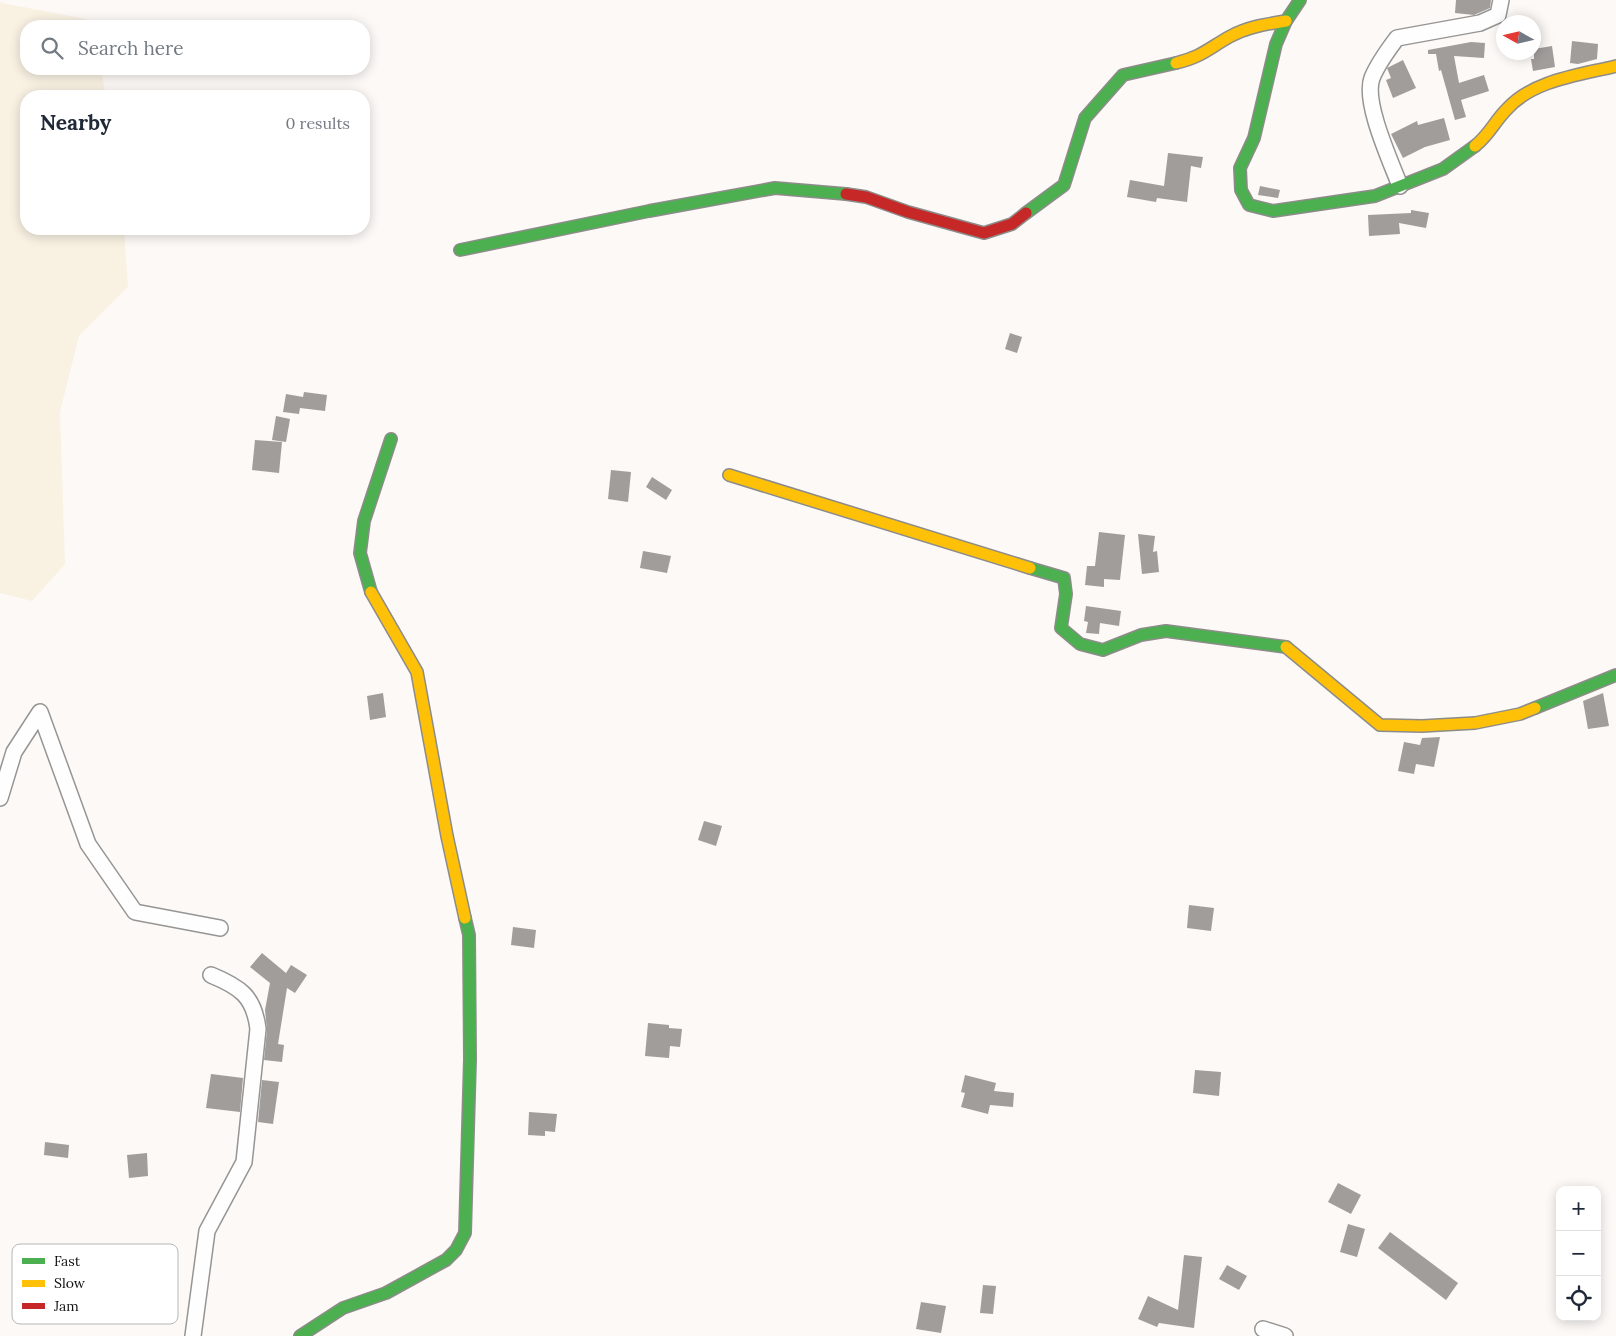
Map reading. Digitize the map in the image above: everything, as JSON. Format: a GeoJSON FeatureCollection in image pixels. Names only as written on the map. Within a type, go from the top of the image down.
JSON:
{"type":"FeatureCollection","features":[{"type":"Feature","properties":{"kind":"street"},"geometry":{"type":"LineString","coordinates":[[1300,0],[1286,21],[1276,44],[1254,138],[1240,168],[1241,190],[1249,205],[1273,210],[1375,196],[1443,169],[1488,136],[1508,108],[1537,87],[1616,66]]}},
{"type":"Feature","properties":{"kind":"street"},"geometry":{"type":"LineString","coordinates":[[1400,186],[1381,138],[1371,100],[1371,79],[1385,54],[1397,38],[1480,23],[1498,15],[1501,0]]}},
{"type":"Feature","properties":{"kind":"street"},"geometry":{"type":"LineString","coordinates":[[460,250],[650,211],[775,188],[831,191],[866,198],[984,233],[1012,224],[1064,185],[1085,118],[1123,75],[1196,58],[1230,36],[1258,25],[1286,21]]}},
{"type":"Feature","properties":{"kind":"street"},"geometry":{"type":"LineString","coordinates":[[300,1336],[343,1308],[386,1293],[446,1260],[456,1250],[465,1233],[470,1059],[469,934],[447,836],[417,672],[370,591],[360,553],[364,521],[391,439]]}},
{"type":"Feature","properties":{"kind":"street"},"geometry":{"type":"LineString","coordinates":[[729,475],[1064,578],[1066,594],[1061,628],[1080,644],[1103,650],[1141,635],[1166,631],[1286,646],[1380,725],[1422,726],[1476,723],[1520,714],[1616,675]]}},
{"type":"Feature","properties":{"kind":"street"},"geometry":{"type":"LineString","coordinates":[[0,798],[14,752],[40,712],[88,844],[136,912],[220,928]]}},
{"type":"Feature","properties":{"kind":"street"},"geometry":{"type":"LineString","coordinates":[[192,1336],[207,1231],[244,1162],[258,1029],[256,1015],[248,998],[233,984],[211,975]]}},
{"type":"Feature","properties":{"kind":"street"},"geometry":{"type":"LineString","coordinates":[[1263,1329],[1284,1336]]}},
{"type":"Feature","properties":{"kind":"shaded area"},"geometry":{"type":"Polygon","coordinates":[[[0,1],[2,3],[86,20],[20,20],[20,75],[102,75],[105,90],[20,90],[20,235],[124,235],[128,287],[79,336],[60,412],[65,564],[32,601],[0,593],[0,1]]]}},
{"type":"Feature","properties":{"kind":"building"},"geometry":{"type":"Polygon","coordinates":[[[1456,0],[1491,0],[1490,8],[1474,15],[1455,13],[1456,0]]]}},
{"type":"Feature","properties":{"kind":"building"},"geometry":{"type":"Polygon","coordinates":[[[1572,41],[1598,44],[1597,59],[1578,64],[1570,63],[1572,41]]]}},
{"type":"Feature","properties":{"kind":"building"},"geometry":{"type":"Polygon","coordinates":[[[1471,42],[1485,43],[1484,58],[1454,56],[1459,83],[1484,75],[1489,91],[1461,100],[1466,117],[1455,120],[1441,70],[1439,71],[1436,54],[1428,54],[1428,50],[1471,42]]]}},
{"type":"Feature","properties":{"kind":"building"},"geometry":{"type":"Polygon","coordinates":[[[1552,46],[1555,67],[1533,71],[1531,60],[1541,60],[1541,48],[1552,46]]]}},
{"type":"Feature","properties":{"kind":"building"},"geometry":{"type":"Polygon","coordinates":[[[1403,60],[1416,88],[1393,98],[1386,80],[1391,78],[1387,68],[1403,60]]]}},
{"type":"Feature","properties":{"kind":"building"},"geometry":{"type":"Polygon","coordinates":[[[1444,118],[1450,140],[1425,147],[1403,158],[1391,134],[1417,121],[1418,125],[1444,118]]]}},
{"type":"Feature","properties":{"kind":"building"},"geometry":{"type":"Polygon","coordinates":[[[1168,153],[1203,157],[1201,168],[1191,166],[1187,202],[1157,198],[1156,202],[1127,197],[1130,180],[1164,186],[1168,153]]]}},
{"type":"Feature","properties":{"kind":"building"},"geometry":{"type":"Polygon","coordinates":[[[1260,186],[1280,190],[1278,198],[1258,195],[1260,186]]]}},
{"type":"Feature","properties":{"kind":"building"},"geometry":{"type":"Polygon","coordinates":[[[1411,210],[1429,213],[1426,228],[1399,223],[1400,234],[1369,236],[1368,215],[1411,213],[1411,210]]]}},
{"type":"Feature","properties":{"kind":"building"},"geometry":{"type":"Polygon","coordinates":[[[1010,333],[1022,337],[1017,353],[1005,349],[1010,333]]]}},
{"type":"Feature","properties":{"kind":"building"},"geometry":{"type":"Polygon","coordinates":[[[304,392],[327,395],[325,411],[300,408],[299,414],[283,412],[286,394],[303,397],[304,392]]]}},
{"type":"Feature","properties":{"kind":"building"},"geometry":{"type":"Polygon","coordinates":[[[276,416],[290,419],[286,442],[272,440],[276,416]]]}},
{"type":"Feature","properties":{"kind":"building"},"geometry":{"type":"Polygon","coordinates":[[[255,440],[282,442],[279,473],[252,470],[255,440]]]}},
{"type":"Feature","properties":{"kind":"building"},"geometry":{"type":"Polygon","coordinates":[[[611,470],[631,472],[628,502],[608,499],[611,470]]]}},
{"type":"Feature","properties":{"kind":"building"},"geometry":{"type":"Polygon","coordinates":[[[652,477],[672,490],[666,500],[646,487],[652,477]]]}},
{"type":"Feature","properties":{"kind":"building"},"geometry":{"type":"Polygon","coordinates":[[[1099,532],[1125,535],[1120,580],[1104,579],[1104,587],[1085,585],[1087,566],[1095,566],[1099,532]]]}},
{"type":"Feature","properties":{"kind":"building"},"geometry":{"type":"Polygon","coordinates":[[[1138,534],[1155,536],[1153,552],[1157,551],[1159,572],[1142,574],[1138,534]]]}},
{"type":"Feature","properties":{"kind":"building"},"geometry":{"type":"Polygon","coordinates":[[[643,551],[671,556],[667,573],[640,568],[643,551]]]}},
{"type":"Feature","properties":{"kind":"building"},"geometry":{"type":"Polygon","coordinates":[[[1086,606],[1121,611],[1119,626],[1100,623],[1099,634],[1086,633],[1088,622],[1084,621],[1086,606]]]}},
{"type":"Feature","properties":{"kind":"building"},"geometry":{"type":"Polygon","coordinates":[[[383,693],[386,717],[370,720],[367,696],[383,693]]]}},
{"type":"Feature","properties":{"kind":"building"},"geometry":{"type":"Polygon","coordinates":[[[1603,693],[1609,726],[1588,729],[1583,701],[1603,693]]]}},
{"type":"Feature","properties":{"kind":"building"},"geometry":{"type":"Polygon","coordinates":[[[1440,737],[1434,767],[1416,764],[1414,774],[1398,771],[1404,742],[1420,745],[1422,738],[1440,737]]]}},
{"type":"Feature","properties":{"kind":"building"},"geometry":{"type":"Polygon","coordinates":[[[704,821],[722,826],[716,846],[698,840],[704,821]]]}},
{"type":"Feature","properties":{"kind":"building"},"geometry":{"type":"Polygon","coordinates":[[[1189,905],[1214,908],[1211,931],[1187,928],[1189,905]]]}},
{"type":"Feature","properties":{"kind":"building"},"geometry":{"type":"Polygon","coordinates":[[[513,927],[536,930],[534,948],[511,945],[513,927]]]}},
{"type":"Feature","properties":{"kind":"building"},"geometry":{"type":"Polygon","coordinates":[[[262,953],[286,973],[291,965],[307,975],[295,993],[287,988],[278,1044],[284,1045],[282,1062],[264,1060],[267,1030],[265,1010],[270,983],[250,967],[262,953]]]}},
{"type":"Feature","properties":{"kind":"building"},"geometry":{"type":"Polygon","coordinates":[[[648,1023],[669,1025],[669,1028],[682,1029],[680,1047],[670,1046],[669,1058],[645,1056],[648,1023]]]}},
{"type":"Feature","properties":{"kind":"building"},"geometry":{"type":"Polygon","coordinates":[[[1195,1070],[1221,1072],[1219,1096],[1193,1093],[1195,1070]]]}},
{"type":"Feature","properties":{"kind":"building"},"geometry":{"type":"Polygon","coordinates":[[[211,1074],[243,1078],[240,1112],[206,1108],[211,1074]]]}},
{"type":"Feature","properties":{"kind":"building"},"geometry":{"type":"Polygon","coordinates":[[[965,1075],[996,1083],[994,1091],[1014,1093],[1013,1107],[990,1105],[988,1114],[961,1107],[965,1093],[961,1092],[965,1075]]]}},
{"type":"Feature","properties":{"kind":"building"},"geometry":{"type":"Polygon","coordinates":[[[262,1080],[279,1082],[273,1124],[258,1122],[262,1080]]]}},
{"type":"Feature","properties":{"kind":"building"},"geometry":{"type":"Polygon","coordinates":[[[529,1112],[557,1114],[555,1132],[545,1131],[545,1136],[528,1135],[529,1112]]]}},
{"type":"Feature","properties":{"kind":"building"},"geometry":{"type":"Polygon","coordinates":[[[45,1142],[69,1145],[68,1158],[44,1155],[45,1142]]]}},
{"type":"Feature","properties":{"kind":"building"},"geometry":{"type":"Polygon","coordinates":[[[147,1153],[148,1176],[129,1178],[127,1155],[147,1153]]]}},
{"type":"Feature","properties":{"kind":"building"},"geometry":{"type":"Polygon","coordinates":[[[1338,1183],[1361,1195],[1351,1214],[1328,1202],[1338,1183]]]}},
{"type":"Feature","properties":{"kind":"building"},"geometry":{"type":"Polygon","coordinates":[[[1348,1224],[1365,1229],[1357,1257],[1340,1252],[1348,1224]]]}},
{"type":"Feature","properties":{"kind":"building"},"geometry":{"type":"Polygon","coordinates":[[[1390,1232],[1458,1283],[1446,1300],[1378,1248],[1390,1232]]]}},
{"type":"Feature","properties":{"kind":"building"},"geometry":{"type":"Polygon","coordinates":[[[1184,1255],[1202,1257],[1194,1328],[1159,1323],[1157,1327],[1138,1319],[1148,1296],[1178,1310],[1184,1255]]]}},
{"type":"Feature","properties":{"kind":"building"},"geometry":{"type":"Polygon","coordinates":[[[1227,1265],[1247,1276],[1239,1290],[1219,1279],[1227,1265]]]}},
{"type":"Feature","properties":{"kind":"building"},"geometry":{"type":"Polygon","coordinates":[[[983,1285],[996,1286],[993,1314],[980,1313],[983,1285]]]}},
{"type":"Feature","properties":{"kind":"building"},"geometry":{"type":"Polygon","coordinates":[[[921,1302],[946,1306],[941,1333],[916,1329],[921,1302]]]}},
{"type":"Feature","properties":{"kind":"traffic: fast"},"geometry":{"type":"LineString","coordinates":[[1300,0],[1286,21],[1276,44],[1254,138],[1240,168],[1241,190],[1249,205],[1273,211],[1375,196],[1443,169],[1475,146]]}},
{"type":"Feature","properties":{"kind":"traffic: fast"},"geometry":{"type":"LineString","coordinates":[[1026,213],[1064,185],[1085,118],[1123,75],[1176,63]]}},
{"type":"Feature","properties":{"kind":"traffic: fast"},"geometry":{"type":"LineString","coordinates":[[460,250],[649,211],[775,188],[846,194]]}},
{"type":"Feature","properties":{"kind":"traffic: fast"},"geometry":{"type":"LineString","coordinates":[[371,592],[360,553],[364,521],[391,439]]}},
{"type":"Feature","properties":{"kind":"traffic: fast"},"geometry":{"type":"LineString","coordinates":[[1030,568],[1064,578],[1066,594],[1061,628],[1080,644],[1103,650],[1141,635],[1166,631],[1286,647]]}},
{"type":"Feature","properties":{"kind":"traffic: fast"},"geometry":{"type":"LineString","coordinates":[[1535,708],[1616,675]]}},
{"type":"Feature","properties":{"kind":"traffic: fast"},"geometry":{"type":"LineString","coordinates":[[300,1336],[343,1308],[386,1293],[446,1260],[456,1250],[465,1233],[470,1059],[469,935],[465,918]]}},
{"type":"Feature","properties":{"kind":"traffic: slow"},"geometry":{"type":"LineString","coordinates":[[1176,63],[1198,55],[1229,37],[1250,28],[1286,21]]}},
{"type":"Feature","properties":{"kind":"traffic: slow"},"geometry":{"type":"LineString","coordinates":[[1475,146],[1485,137],[1507,109],[1530,91],[1558,80],[1616,66]]}},
{"type":"Feature","properties":{"kind":"traffic: slow"},"geometry":{"type":"LineString","coordinates":[[729,475],[1030,568]]}},
{"type":"Feature","properties":{"kind":"traffic: slow"},"geometry":{"type":"LineString","coordinates":[[371,592],[417,672],[447,836],[465,918]]}},
{"type":"Feature","properties":{"kind":"traffic: slow"},"geometry":{"type":"LineString","coordinates":[[1286,647],[1380,725],[1422,726],[1475,723],[1520,714],[1535,708]]}},
{"type":"Feature","properties":{"kind":"traffic: jam"},"geometry":{"type":"LineString","coordinates":[[846,194],[866,197],[908,212],[984,233],[1012,224],[1026,213]]}}]}
